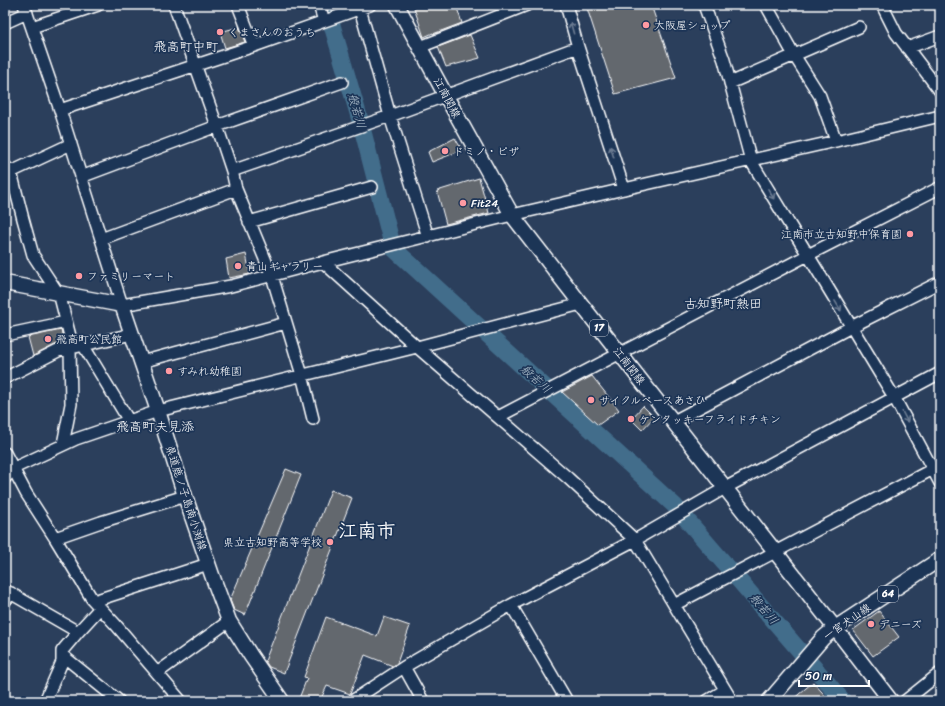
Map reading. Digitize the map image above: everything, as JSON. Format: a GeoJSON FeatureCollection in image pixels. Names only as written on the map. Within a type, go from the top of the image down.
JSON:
{"type":"FeatureCollection","features":[{"type":"Feature","properties":{"kind":"main road","name":"江南関線"},"geometry":{"type":"LineString","coordinates":[[397,5],[512,215],[891,701]]}},
{"type":"Feature","properties":{"kind":"main road"},"geometry":{"type":"LineString","coordinates":[[5,283],[122,304]]}},
{"type":"Feature","properties":{"kind":"main road","name":"県道鹿ノ子島南小渕線"},"geometry":{"type":"LineString","coordinates":[[122,304],[185,496],[229,621],[282,701]]}},
{"type":"Feature","properties":{"kind":"main road","name":"一宮犬山線"},"geometry":{"type":"LineString","coordinates":[[769,701],[823,638],[835,628],[940,559]]}},
{"type":"Feature","properties":{"kind":"street"},"geometry":{"type":"LineString","coordinates":[[32,27],[98,5]]}},
{"type":"Feature","properties":{"kind":"street"},"geometry":{"type":"LineString","coordinates":[[174,5],[217,126],[232,171],[236,189],[272,276],[302,375],[313,419]]}},
{"type":"Feature","properties":{"kind":"street"},"geometry":{"type":"LineString","coordinates":[[238,5],[254,46]]}},
{"type":"Feature","properties":{"kind":"street"},"geometry":{"type":"LineString","coordinates":[[319,5],[324,22]]}},
{"type":"Feature","properties":{"kind":"street"},"geometry":{"type":"LineString","coordinates":[[420,47],[527,5]]}},
{"type":"Feature","properties":{"kind":"street"},"geometry":{"type":"LineString","coordinates":[[566,5],[624,189]]}},
{"type":"Feature","properties":{"kind":"street"},"geometry":{"type":"LineString","coordinates":[[704,5],[724,60],[751,161],[894,397],[940,482]]}},
{"type":"Feature","properties":{"kind":"street"},"geometry":{"type":"LineString","coordinates":[[766,5],[794,55],[820,96],[836,141]]}},
{"type":"Feature","properties":{"kind":"street"},"geometry":{"type":"LineString","coordinates":[[882,5],[896,33],[940,91]]}},
{"type":"Feature","properties":{"kind":"street"},"geometry":{"type":"LineString","coordinates":[[60,110],[195,66],[365,7],[390,116],[428,236]]}},
{"type":"Feature","properties":{"kind":"street"},"geometry":{"type":"LineString","coordinates":[[5,23],[26,9],[122,304],[231,286],[512,215],[751,161],[940,116]]}},
{"type":"Feature","properties":{"kind":"street"},"geometry":{"type":"LineString","coordinates":[[730,82],[859,27]]}},
{"type":"Feature","properties":{"kind":"street"},"geometry":{"type":"LineString","coordinates":[[907,48],[940,36]]}},
{"type":"Feature","properties":{"kind":"street"},"geometry":{"type":"LineString","coordinates":[[232,171],[446,96],[578,47]]}},
{"type":"Feature","properties":{"kind":"street"},"geometry":{"type":"LineString","coordinates":[[81,177],[217,126],[342,82]]}},
{"type":"Feature","properties":{"kind":"street"},"geometry":{"type":"LineString","coordinates":[[71,144],[8,169],[33,255],[58,293],[75,347],[129,420]]}},
{"type":"Feature","properties":{"kind":"street"},"geometry":{"type":"LineString","coordinates":[[249,222],[372,187]]}},
{"type":"Feature","properties":{"kind":"street"},"geometry":{"type":"LineString","coordinates":[[498,417],[808,255],[939,188],[940,189]]}},
{"type":"Feature","properties":{"kind":"street"},"geometry":{"type":"LineString","coordinates":[[101,239],[236,189]]}},
{"type":"Feature","properties":{"kind":"street"},"geometry":{"type":"LineString","coordinates":[[323,262],[417,347],[568,478],[635,540],[732,701]]}},
{"type":"Feature","properties":{"kind":"street"},"geometry":{"type":"LineString","coordinates":[[672,422],[851,327],[940,282]]}},
{"type":"Feature","properties":{"kind":"street"},"geometry":{"type":"LineString","coordinates":[[5,478],[14,468],[76,438],[158,411],[417,347],[581,304]]}},
{"type":"Feature","properties":{"kind":"street"},"geometry":{"type":"LineString","coordinates":[[5,335],[66,322]]}},
{"type":"Feature","properties":{"kind":"street"},"geometry":{"type":"LineString","coordinates":[[141,362],[286,323]]}},
{"type":"Feature","properties":{"kind":"street"},"geometry":{"type":"LineString","coordinates":[[5,378],[58,351],[132,334]]}},
{"type":"Feature","properties":{"kind":"street"},"geometry":{"type":"LineString","coordinates":[[63,444],[71,404],[75,347]]}},
{"type":"Feature","properties":{"kind":"street"},"geometry":{"type":"LineString","coordinates":[[355,700],[404,667],[511,605],[635,540],[725,488],[940,373]]}},
{"type":"Feature","properties":{"kind":"street"},"geometry":{"type":"LineString","coordinates":[[5,453],[26,493],[97,605],[181,701]]}},
{"type":"Feature","properties":{"kind":"street"},"geometry":{"type":"LineString","coordinates":[[674,604],[933,469]]}},
{"type":"Feature","properties":{"kind":"street"},"geometry":{"type":"LineString","coordinates":[[55,538],[185,496]]}},
{"type":"Feature","properties":{"kind":"street"},"geometry":{"type":"LineString","coordinates":[[45,701],[62,662],[62,651],[78,632],[97,605],[208,564]]}},
{"type":"Feature","properties":{"kind":"street"},"geometry":{"type":"LineString","coordinates":[[7,595],[78,632]]}},
{"type":"Feature","properties":{"kind":"street"},"geometry":{"type":"LineString","coordinates":[[511,605],[564,700]]}},
{"type":"Feature","properties":{"kind":"street"},"geometry":{"type":"LineString","coordinates":[[157,672],[229,621]]}},
{"type":"Feature","properties":{"kind":"street"},"geometry":{"type":"LineString","coordinates":[[62,655],[119,701]]}},
{"type":"Feature","properties":{"kind":"street"},"geometry":{"type":"LineString","coordinates":[[404,667],[423,701]]}},
{"type":"Feature","properties":{"kind":"street"},"geometry":{"type":"LineString","coordinates":[[905,701],[940,673]]}},
{"type":"Feature","properties":{"kind":"street"},"geometry":{"type":"LineString","coordinates":[[707,701],[725,690]]}},
{"type":"Feature","properties":{"kind":"building"},"geometry":{"type":"Polygon","coordinates":[[[422,5],[456,5],[462,23],[424,37],[414,8],[422,5]]]}},
{"type":"Feature","properties":{"kind":"building"},"geometry":{"type":"Polygon","coordinates":[[[586,5],[651,5],[676,78],[615,94],[586,5]]]}},
{"type":"Feature","properties":{"kind":"building"},"geometry":{"type":"Polygon","coordinates":[[[239,27],[245,42],[225,48],[220,32],[239,27]]]}},
{"type":"Feature","properties":{"kind":"building"},"geometry":{"type":"Polygon","coordinates":[[[470,35],[480,58],[446,67],[438,47],[470,35]]]}},
{"type":"Feature","properties":{"kind":"building","name":"ドミノ・ピザ"},"geometry":{"type":"Polygon","coordinates":[[[455,138],[462,150],[432,162],[428,152],[455,138]]]}},
{"type":"Feature","properties":{"kind":"building","name":"Fit24"},"geometry":{"type":"Polygon","coordinates":[[[479,178],[489,213],[446,224],[437,191],[479,178]]]}},
{"type":"Feature","properties":{"kind":"building","name":"青山ギャラリー"},"geometry":{"type":"Polygon","coordinates":[[[246,254],[250,274],[229,278],[226,259],[246,254]]]}},
{"type":"Feature","properties":{"kind":"building","name":"飛高町公民館"},"geometry":{"type":"Polygon","coordinates":[[[61,330],[64,342],[33,356],[28,337],[61,330]]]}},
{"type":"Feature","properties":{"kind":"building","name":"サイクルベースあさひ"},"geometry":{"type":"Polygon","coordinates":[[[592,376],[619,410],[598,425],[562,392],[592,376]]]}},
{"type":"Feature","properties":{"kind":"building"},"geometry":{"type":"Polygon","coordinates":[[[643,406],[654,417],[642,430],[631,419],[643,406]]]}},
{"type":"Feature","properties":{"kind":"building"},"geometry":{"type":"Polygon","coordinates":[[[286,469],[301,475],[245,615],[234,610],[230,600],[286,469]]]}},
{"type":"Feature","properties":{"kind":"building"},"geometry":{"type":"Polygon","coordinates":[[[331,490],[352,498],[284,673],[269,667],[265,661],[331,490]]]}},
{"type":"Feature","properties":{"kind":"building"},"geometry":{"type":"Polygon","coordinates":[[[879,611],[899,637],[873,656],[853,630],[879,611]]]}},
{"type":"Feature","properties":{"kind":"building"},"geometry":{"type":"Polygon","coordinates":[[[326,617],[377,636],[384,617],[410,626],[397,663],[393,666],[365,655],[350,694],[327,686],[320,701],[298,701],[307,678],[304,677],[326,617]]]}},
{"type":"Feature","properties":{"kind":"building"},"geometry":{"type":"Polygon","coordinates":[[[813,682],[830,701],[791,701],[813,682]]]}},
{"type":"Feature","properties":{"kind":"waterway","name":"般若川"},"geometry":{"type":"LineString","coordinates":[[326,5],[360,120],[393,248],[675,506],[843,701]]}},
{"type":"Feature","properties":{"kind":"place","name":"大阪屋ショップ"},"geometry":{"type":"Point","coordinates":[646,25]}},
{"type":"Feature","properties":{"kind":"place","name":"くまさんのおうち"},"geometry":{"type":"Point","coordinates":[220,32]}},
{"type":"Feature","properties":{"kind":"place","name":"ドミノ・ピザ"},"geometry":{"type":"Point","coordinates":[445,151]}},
{"type":"Feature","properties":{"kind":"place","name":"Fit24"},"geometry":{"type":"Point","coordinates":[463,203]}},
{"type":"Feature","properties":{"kind":"place","name":"江南市立古知野中保育園"},"geometry":{"type":"Point","coordinates":[910,234]}},
{"type":"Feature","properties":{"kind":"place","name":"青山ギャラリー"},"geometry":{"type":"Point","coordinates":[238,266]}},
{"type":"Feature","properties":{"kind":"place","name":"ファミリーマート"},"geometry":{"type":"Point","coordinates":[79,276]}},
{"type":"Feature","properties":{"kind":"place","name":"飛高町公民館"},"geometry":{"type":"Point","coordinates":[48,339]}},
{"type":"Feature","properties":{"kind":"place","name":"すみれ幼稚園"},"geometry":{"type":"Point","coordinates":[169,371]}},
{"type":"Feature","properties":{"kind":"place","name":"サイクルベースあさひ"},"geometry":{"type":"Point","coordinates":[591,400]}},
{"type":"Feature","properties":{"kind":"place","name":"ケンタッキーフライドチキン"},"geometry":{"type":"Point","coordinates":[631,419]}},
{"type":"Feature","properties":{"kind":"place","name":"県立古知野高等学校"},"geometry":{"type":"Point","coordinates":[330,542]}},
{"type":"Feature","properties":{"kind":"place","name":"デニーズ"},"geometry":{"type":"Point","coordinates":[871,624]}},
{"type":"Feature","properties":{"kind":"district","name":"飛高町中町"},"geometry":{"type":"Point","coordinates":[186,46]}},
{"type":"Feature","properties":{"kind":"district","name":"古知野町熱田"},"geometry":{"type":"Point","coordinates":[723,303]}},
{"type":"Feature","properties":{"kind":"district","name":"飛高町夫見添"},"geometry":{"type":"Point","coordinates":[155,426]}},
{"type":"Feature","properties":{"kind":"district","name":"江南市"},"geometry":{"type":"Point","coordinates":[367,530]}}]}
